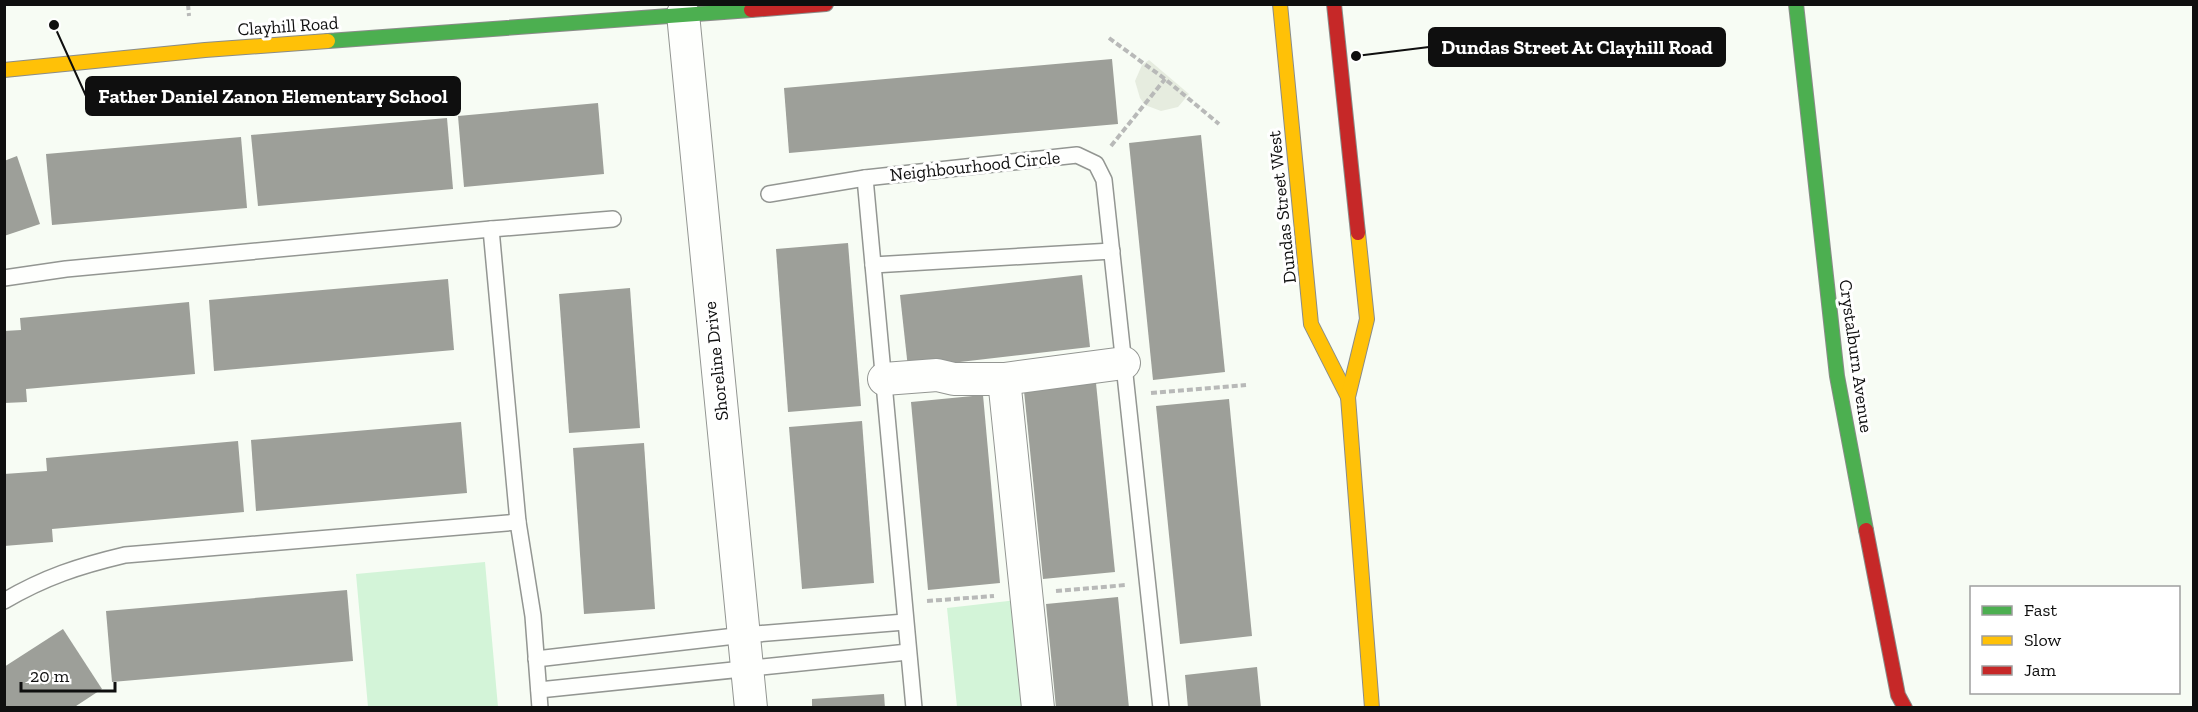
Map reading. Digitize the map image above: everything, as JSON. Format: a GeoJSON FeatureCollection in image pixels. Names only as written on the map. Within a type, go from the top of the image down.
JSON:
{"type":"FeatureCollection","features":[{"type":"Feature","properties":{"kind":"street","name":"Clayhill Road"},"geometry":{"type":"LineString","coordinates":[[4,70],[205,50],[826,4]]}},
{"type":"Feature","properties":{"kind":"street","name":"Dundas Street West"},"geometry":{"type":"LineString","coordinates":[[1280,4],[1311,324],[1348,397]]}},
{"type":"Feature","properties":{"kind":"street","name":"Dundas Street West"},"geometry":{"type":"LineString","coordinates":[[1334,4],[1367,319],[1348,397],[1372,708]]}},
{"type":"Feature","properties":{"kind":"street","name":"Crystalburn Avenue"},"geometry":{"type":"LineString","coordinates":[[1796,4],[1837,376],[1898,695],[1905,708]]}},
{"type":"Feature","properties":{"kind":"street","name":"Shoreline Drive"},"geometry":{"type":"LineString","coordinates":[[683,14],[686,68],[751,708]]}},
{"type":"Feature","properties":{"kind":"street"},"geometry":{"type":"LineString","coordinates":[[884,379],[937,375],[954,379],[1004,379],[1124,363]]}},
{"type":"Feature","properties":{"kind":"street"},"geometry":{"type":"LineString","coordinates":[[1004,379],[1038,708]]}},
{"type":"Feature","properties":{"kind":"lane","name":"Neighbourhood Circle"},"geometry":{"type":"LineString","coordinates":[[769,194],[865,178],[1077,155],[1096,164]]}},
{"type":"Feature","properties":{"kind":"lane"},"geometry":{"type":"LineString","coordinates":[[1096,164],[1104,180],[1161,708]]}},
{"type":"Feature","properties":{"kind":"lane","name":"Neighbourhood Circle"},"geometry":{"type":"LineString","coordinates":[[865,178],[914,708]]}},
{"type":"Feature","properties":{"kind":"lane"},"geometry":{"type":"LineString","coordinates":[[4,278],[66,269],[613,219]]}},
{"type":"Feature","properties":{"kind":"lane"},"geometry":{"type":"LineString","coordinates":[[491,229],[518,522],[533,616],[540,708]]}},
{"type":"Feature","properties":{"kind":"lane"},"geometry":{"type":"LineString","coordinates":[[873,265],[1112,251]]}},
{"type":"Feature","properties":{"kind":"lane"},"geometry":{"type":"LineString","coordinates":[[4,601],[31,585],[74,567],[125,555],[518,522]]}},
{"type":"Feature","properties":{"kind":"lane"},"geometry":{"type":"LineString","coordinates":[[536,659],[744,635],[905,622]]}},
{"type":"Feature","properties":{"kind":"lane"},"geometry":{"type":"LineString","coordinates":[[539,690],[908,652]]}},
{"type":"Feature","properties":{"kind":"path"},"geometry":{"type":"LineString","coordinates":[[188,4],[189,16]]}},
{"type":"Feature","properties":{"kind":"path"},"geometry":{"type":"LineString","coordinates":[[1109,38],[1165,79],[1219,124]]}},
{"type":"Feature","properties":{"kind":"path"},"geometry":{"type":"LineString","coordinates":[[1096,164],[1165,79]]}},
{"type":"Feature","properties":{"kind":"path"},"geometry":{"type":"LineString","coordinates":[[1127,395],[1246,385]]}},
{"type":"Feature","properties":{"kind":"path"},"geometry":{"type":"LineString","coordinates":[[904,603],[1148,583]]}},
{"type":"Feature","properties":{"kind":"green space"},"geometry":{"type":"Polygon","coordinates":[[[485,562],[498,707],[368,707],[356,574],[485,562]]]}},
{"type":"Feature","properties":{"kind":"green space"},"geometry":{"type":"Polygon","coordinates":[[[1017,600],[1028,707],[957,707],[947,608],[1017,600]]]}},
{"type":"Feature","properties":{"kind":"shaded area"},"geometry":{"type":"Polygon","coordinates":[[[1149,60],[1189,94],[1178,107],[1161,111],[1145,105],[1140,98],[1135,81],[1142,65],[1149,60]]]}},
{"type":"Feature","properties":{"kind":"building"},"geometry":{"type":"Polygon","coordinates":[[[1112,59],[1118,124],[789,153],[784,88],[1112,59]]]}},
{"type":"Feature","properties":{"kind":"building"},"geometry":{"type":"Polygon","coordinates":[[[598,103],[604,174],[464,187],[458,116],[598,103]]]}},
{"type":"Feature","properties":{"kind":"building"},"geometry":{"type":"Polygon","coordinates":[[[447,118],[453,189],[258,206],[251,135],[447,118]]]}},
{"type":"Feature","properties":{"kind":"building"},"geometry":{"type":"Polygon","coordinates":[[[1201,135],[1225,372],[1153,380],[1129,143],[1201,135]]]}},
{"type":"Feature","properties":{"kind":"building"},"geometry":{"type":"Polygon","coordinates":[[[241,137],[247,208],[52,225],[46,154],[241,137]]]}},
{"type":"Feature","properties":{"kind":"building"},"geometry":{"type":"Polygon","coordinates":[[[17,156],[40,224],[4,236],[4,161],[17,156]]]}},
{"type":"Feature","properties":{"kind":"building"},"geometry":{"type":"Polygon","coordinates":[[[848,243],[861,406],[788,412],[776,249],[848,243]]]}},
{"type":"Feature","properties":{"kind":"building"},"geometry":{"type":"Polygon","coordinates":[[[1082,275],[1090,347],[908,368],[900,295],[1082,275]]]}},
{"type":"Feature","properties":{"kind":"building"},"geometry":{"type":"Polygon","coordinates":[[[448,279],[454,350],[214,371],[209,300],[448,279]]]}},
{"type":"Feature","properties":{"kind":"building"},"geometry":{"type":"Polygon","coordinates":[[[630,288],[640,428],[569,433],[559,294],[630,288]]]}},
{"type":"Feature","properties":{"kind":"building"},"geometry":{"type":"Polygon","coordinates":[[[189,302],[195,374],[26,389],[27,402],[4,403],[4,331],[21,330],[20,318],[189,302]]]}},
{"type":"Feature","properties":{"kind":"building"},"geometry":{"type":"Polygon","coordinates":[[[1096,383],[1115,572],[1043,579],[1024,391],[1096,383]]]}},
{"type":"Feature","properties":{"kind":"building"},"geometry":{"type":"Polygon","coordinates":[[[983,395],[1000,583],[928,590],[911,402],[983,395]]]}},
{"type":"Feature","properties":{"kind":"building"},"geometry":{"type":"Polygon","coordinates":[[[1229,399],[1252,636],[1180,644],[1156,406],[1229,399]]]}},
{"type":"Feature","properties":{"kind":"building"},"geometry":{"type":"Polygon","coordinates":[[[862,421],[874,583],[802,589],[789,427],[862,421]]]}},
{"type":"Feature","properties":{"kind":"building"},"geometry":{"type":"Polygon","coordinates":[[[461,422],[467,493],[256,511],[251,440],[461,422]]]}},
{"type":"Feature","properties":{"kind":"building"},"geometry":{"type":"Polygon","coordinates":[[[238,441],[244,512],[52,529],[53,542],[4,546],[4,474],[47,471],[46,458],[238,441]]]}},
{"type":"Feature","properties":{"kind":"building"},"geometry":{"type":"Polygon","coordinates":[[[644,443],[655,609],[584,614],[573,448],[644,443]]]}},
{"type":"Feature","properties":{"kind":"building"},"geometry":{"type":"Polygon","coordinates":[[[347,590],[353,661],[112,682],[106,611],[347,590]]]}},
{"type":"Feature","properties":{"kind":"building"},"geometry":{"type":"Polygon","coordinates":[[[1118,597],[1129,708],[1056,708],[1046,604],[1118,597]]]}},
{"type":"Feature","properties":{"kind":"building"},"geometry":{"type":"Polygon","coordinates":[[[63,629],[102,689],[73,708],[4,708],[4,667],[63,629]]]}},
{"type":"Feature","properties":{"kind":"building"},"geometry":{"type":"Polygon","coordinates":[[[1257,667],[1261,708],[1188,708],[1185,675],[1257,667]]]}},
{"type":"Feature","properties":{"kind":"building"},"geometry":{"type":"Polygon","coordinates":[[[884,694],[885,708],[812,708],[812,699],[884,694]]]}},
{"type":"Feature","properties":{"kind":"traffic: fast"},"geometry":{"type":"LineString","coordinates":[[1796,4],[1837,376],[1866,530]]}},
{"type":"Feature","properties":{"kind":"traffic: fast"},"geometry":{"type":"LineString","coordinates":[[328,41],[751,10]]}},
{"type":"Feature","properties":{"kind":"traffic: slow"},"geometry":{"type":"LineString","coordinates":[[1280,4],[1311,324],[1348,397]]}},
{"type":"Feature","properties":{"kind":"traffic: slow"},"geometry":{"type":"LineString","coordinates":[[4,70],[205,50],[328,41]]}},
{"type":"Feature","properties":{"kind":"traffic: slow"},"geometry":{"type":"LineString","coordinates":[[1358,233],[1367,319],[1348,397],[1372,708]]}},
{"type":"Feature","properties":{"kind":"traffic: jam"},"geometry":{"type":"LineString","coordinates":[[751,10],[826,4]]}},
{"type":"Feature","properties":{"kind":"traffic: jam"},"geometry":{"type":"LineString","coordinates":[[1334,4],[1358,233]]}},
{"type":"Feature","properties":{"kind":"traffic: jam"},"geometry":{"type":"LineString","coordinates":[[1866,530],[1898,695],[1905,708]]}},
{"type":"Feature","properties":{"kind":"place","name":"Father Daniel Zanon Elementary School"},"geometry":{"type":"Point","coordinates":[54,25]}},
{"type":"Feature","properties":{"kind":"place","name":"Dundas Street At Clayhill Road"},"geometry":{"type":"Point","coordinates":[1356,56]}}]}
